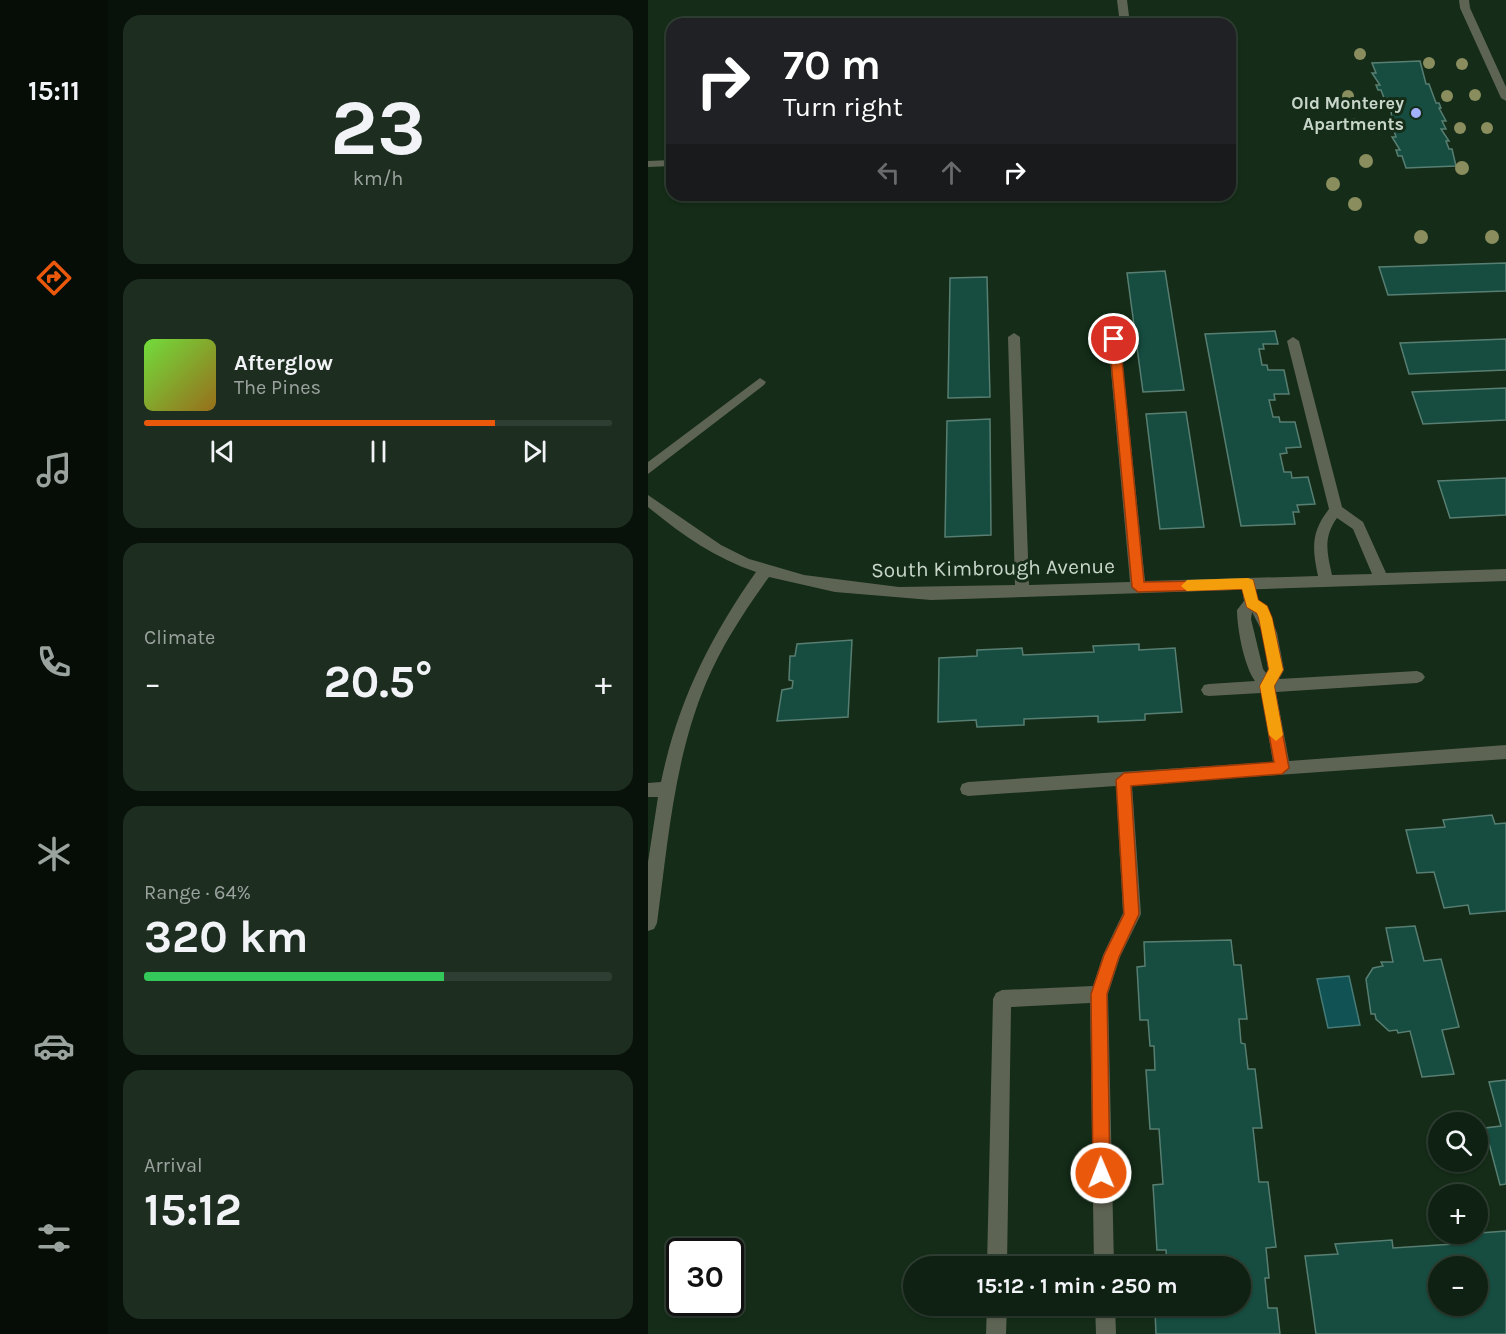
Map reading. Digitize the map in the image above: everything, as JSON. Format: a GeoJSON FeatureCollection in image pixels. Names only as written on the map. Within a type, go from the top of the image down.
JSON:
{"type":"FeatureCollection","features":[{"type":"Feature","properties":{"kind":"street"},"geometry":{"type":"LineString","coordinates":[[1122,0],[1124,18]]}},
{"type":"Feature","properties":{"kind":"street"},"geometry":{"type":"LineString","coordinates":[[1464,0],[1465,8],[1506,98]]}},
{"type":"Feature","properties":{"kind":"street"},"geometry":{"type":"LineString","coordinates":[[648,164],[666,163]]}},
{"type":"Feature","properties":{"kind":"street"},"geometry":{"type":"LineString","coordinates":[[1014,337],[1022,591]]}},
{"type":"Feature","properties":{"kind":"street"},"geometry":{"type":"LineString","coordinates":[[1114,339],[1138,587]]}},
{"type":"Feature","properties":{"kind":"street"},"geometry":{"type":"LineString","coordinates":[[1293,341],[1336,510],[1358,526],[1382,579]]}},
{"type":"Feature","properties":{"kind":"street"},"geometry":{"type":"LineString","coordinates":[[648,469],[760,382]]}},
{"type":"Feature","properties":{"kind":"street","name":"South Kimbrough Avenue"},"geometry":{"type":"LineString","coordinates":[[648,500],[688,532],[765,571],[807,583],[878,592],[931,594],[1506,575]]}},
{"type":"Feature","properties":{"kind":"street"},"geometry":{"type":"LineString","coordinates":[[1326,581],[1318,543],[1320,532],[1336,510]]}},
{"type":"Feature","properties":{"kind":"street"},"geometry":{"type":"LineString","coordinates":[[648,923],[668,789],[692,697],[734,614],[765,571]]}},
{"type":"Feature","properties":{"kind":"street"},"geometry":{"type":"LineString","coordinates":[[1248,584],[1252,603],[1262,609],[1266,618],[1276,670],[1267,686]]}},
{"type":"Feature","properties":{"kind":"street"},"geometry":{"type":"LineString","coordinates":[[1252,603],[1244,610],[1244,619],[1256,671],[1267,686],[1282,768]]}},
{"type":"Feature","properties":{"kind":"street"},"geometry":{"type":"LineString","coordinates":[[1209,690],[1417,676]]}},
{"type":"Feature","properties":{"kind":"street"},"geometry":{"type":"LineString","coordinates":[[968,789],[1506,752]]}},
{"type":"Feature","properties":{"kind":"street"},"geometry":{"type":"LineString","coordinates":[[1104,1256],[1099,994],[1112,955],[1131,914],[1124,780]]}},
{"type":"Feature","properties":{"kind":"street"},"geometry":{"type":"LineString","coordinates":[[648,790],[668,789]]}},
{"type":"Feature","properties":{"kind":"street"},"geometry":{"type":"LineString","coordinates":[[998,1256],[1002,999],[1099,994]]}},
{"type":"Feature","properties":{"kind":"street"},"geometry":{"type":"LineString","coordinates":[[996,1334],[997,1316]]}},
{"type":"Feature","properties":{"kind":"street"},"geometry":{"type":"LineString","coordinates":[[1105,1316],[1106,1334]]}},
{"type":"Feature","properties":{"kind":"water"},"geometry":{"type":"Polygon","coordinates":[[[1349,976],[1360,1025],[1328,1028],[1317,979],[1349,976]]]}},
{"type":"Feature","properties":{"kind":"building","name":"Old Monterey Apartments"},"geometry":{"type":"Polygon","coordinates":[[[1420,61],[1426,84],[1429,84],[1446,121],[1442,121],[1446,129],[1441,129],[1449,141],[1446,141],[1449,149],[1452,149],[1456,166],[1406,168],[1402,156],[1398,156],[1396,150],[1400,150],[1392,137],[1396,137],[1393,128],[1397,128],[1395,122],[1392,122],[1391,109],[1387,109],[1385,104],[1389,104],[1387,98],[1384,98],[1376,85],[1380,85],[1372,73],[1376,73],[1372,63],[1420,61]]]}},
{"type":"Feature","properties":{"kind":"building"},"geometry":{"type":"Polygon","coordinates":[[[1506,263],[1506,291],[1388,295],[1379,267],[1506,263]]]}},
{"type":"Feature","properties":{"kind":"building"},"geometry":{"type":"Polygon","coordinates":[[[1165,271],[1184,390],[1143,392],[1127,273],[1165,271]]]}},
{"type":"Feature","properties":{"kind":"building"},"geometry":{"type":"Polygon","coordinates":[[[987,277],[990,397],[948,398],[950,278],[987,277]]]}},
{"type":"Feature","properties":{"kind":"building"},"geometry":{"type":"Polygon","coordinates":[[[1275,331],[1278,344],[1263,344],[1264,349],[1259,349],[1262,365],[1267,365],[1268,370],[1284,370],[1289,394],[1274,394],[1275,400],[1269,400],[1273,417],[1279,417],[1280,422],[1295,422],[1301,447],[1286,448],[1287,453],[1280,454],[1284,472],[1291,472],[1292,478],[1308,477],[1315,504],[1297,505],[1299,512],[1293,512],[1295,524],[1241,526],[1205,334],[1275,331]]]}},
{"type":"Feature","properties":{"kind":"building"},"geometry":{"type":"Polygon","coordinates":[[[1506,339],[1506,370],[1409,374],[1400,343],[1506,339]]]}},
{"type":"Feature","properties":{"kind":"building"},"geometry":{"type":"Polygon","coordinates":[[[1506,388],[1506,420],[1423,424],[1412,392],[1506,388]]]}},
{"type":"Feature","properties":{"kind":"building"},"geometry":{"type":"Polygon","coordinates":[[[1186,412],[1204,527],[1160,529],[1146,414],[1186,412]]]}},
{"type":"Feature","properties":{"kind":"building"},"geometry":{"type":"Polygon","coordinates":[[[990,419],[991,535],[945,537],[947,421],[990,419]]]}},
{"type":"Feature","properties":{"kind":"building"},"geometry":{"type":"Polygon","coordinates":[[[1506,478],[1506,515],[1450,518],[1438,481],[1506,478]]]}},
{"type":"Feature","properties":{"kind":"building"},"geometry":{"type":"Polygon","coordinates":[[[852,640],[848,717],[777,721],[782,690],[792,688],[793,681],[789,680],[790,656],[795,656],[797,644],[852,640]]]}},
{"type":"Feature","properties":{"kind":"building"},"geometry":{"type":"Polygon","coordinates":[[[1139,644],[1139,650],[1175,648],[1182,712],[1145,714],[1145,720],[1098,722],[1098,716],[1024,719],[1024,725],[977,727],[976,720],[938,722],[939,658],[977,656],[977,650],[1022,648],[1023,655],[1094,652],[1093,646],[1139,644]]]}},
{"type":"Feature","properties":{"kind":"building"},"geometry":{"type":"Polygon","coordinates":[[[1492,815],[1495,824],[1506,823],[1506,911],[1470,914],[1468,905],[1444,908],[1434,872],[1417,873],[1406,830],[1445,827],[1443,820],[1492,815]]]}},
{"type":"Feature","properties":{"kind":"building"},"geometry":{"type":"Polygon","coordinates":[[[1415,926],[1424,961],[1441,959],[1459,1027],[1442,1030],[1454,1074],[1422,1077],[1410,1031],[1398,1033],[1397,1030],[1389,1031],[1376,1019],[1375,1014],[1371,1014],[1366,979],[1373,968],[1383,966],[1381,962],[1393,962],[1386,928],[1415,926]]]}},
{"type":"Feature","properties":{"kind":"building"},"geometry":{"type":"Polygon","coordinates":[[[1231,940],[1234,965],[1241,965],[1247,1019],[1239,1019],[1241,1043],[1245,1044],[1248,1069],[1255,1069],[1262,1128],[1253,1128],[1259,1182],[1268,1182],[1276,1247],[1266,1248],[1269,1278],[1265,1278],[1268,1308],[1277,1308],[1280,1334],[1156,1334],[1155,1316],[1251,1316],[1251,1256],[1166,1256],[1166,1250],[1157,1250],[1153,1185],[1163,1184],[1159,1129],[1150,1129],[1146,1070],[1155,1070],[1154,1046],[1150,1046],[1148,1020],[1140,1020],[1137,967],[1145,966],[1144,942],[1231,940]]]}},
{"type":"Feature","properties":{"kind":"building"},"geometry":{"type":"Polygon","coordinates":[[[1506,1080],[1506,1184],[1500,1185],[1488,1139],[1488,1128],[1501,1126],[1489,1082],[1506,1080]]]}},
{"type":"Feature","properties":{"kind":"building"},"geometry":{"type":"Polygon","coordinates":[[[1506,1231],[1506,1334],[1316,1334],[1305,1256],[1338,1254],[1335,1244],[1392,1240],[1393,1248],[1488,1244],[1488,1232],[1506,1231]]]}},
{"type":"Feature","properties":{"kind":"slow traffic"},"geometry":{"type":"LineString","coordinates":[[1187,586],[1248,584],[1252,603],[1262,609],[1266,618],[1276,670],[1267,686],[1276,735]]}},
{"type":"Feature","properties":{"kind":"place","name":"Old Monterey Apartments"},"geometry":{"type":"Point","coordinates":[1416,113]}},
{"type":"Feature","properties":{"kind":"route"},"geometry":{"type":"LineString","coordinates":[[1101,1173],[1099,994],[1112,955],[1131,914],[1124,780],[1282,768],[1267,686],[1276,670],[1266,618],[1262,609],[1252,603],[1248,584],[1138,587],[1114,339]]}}]}
